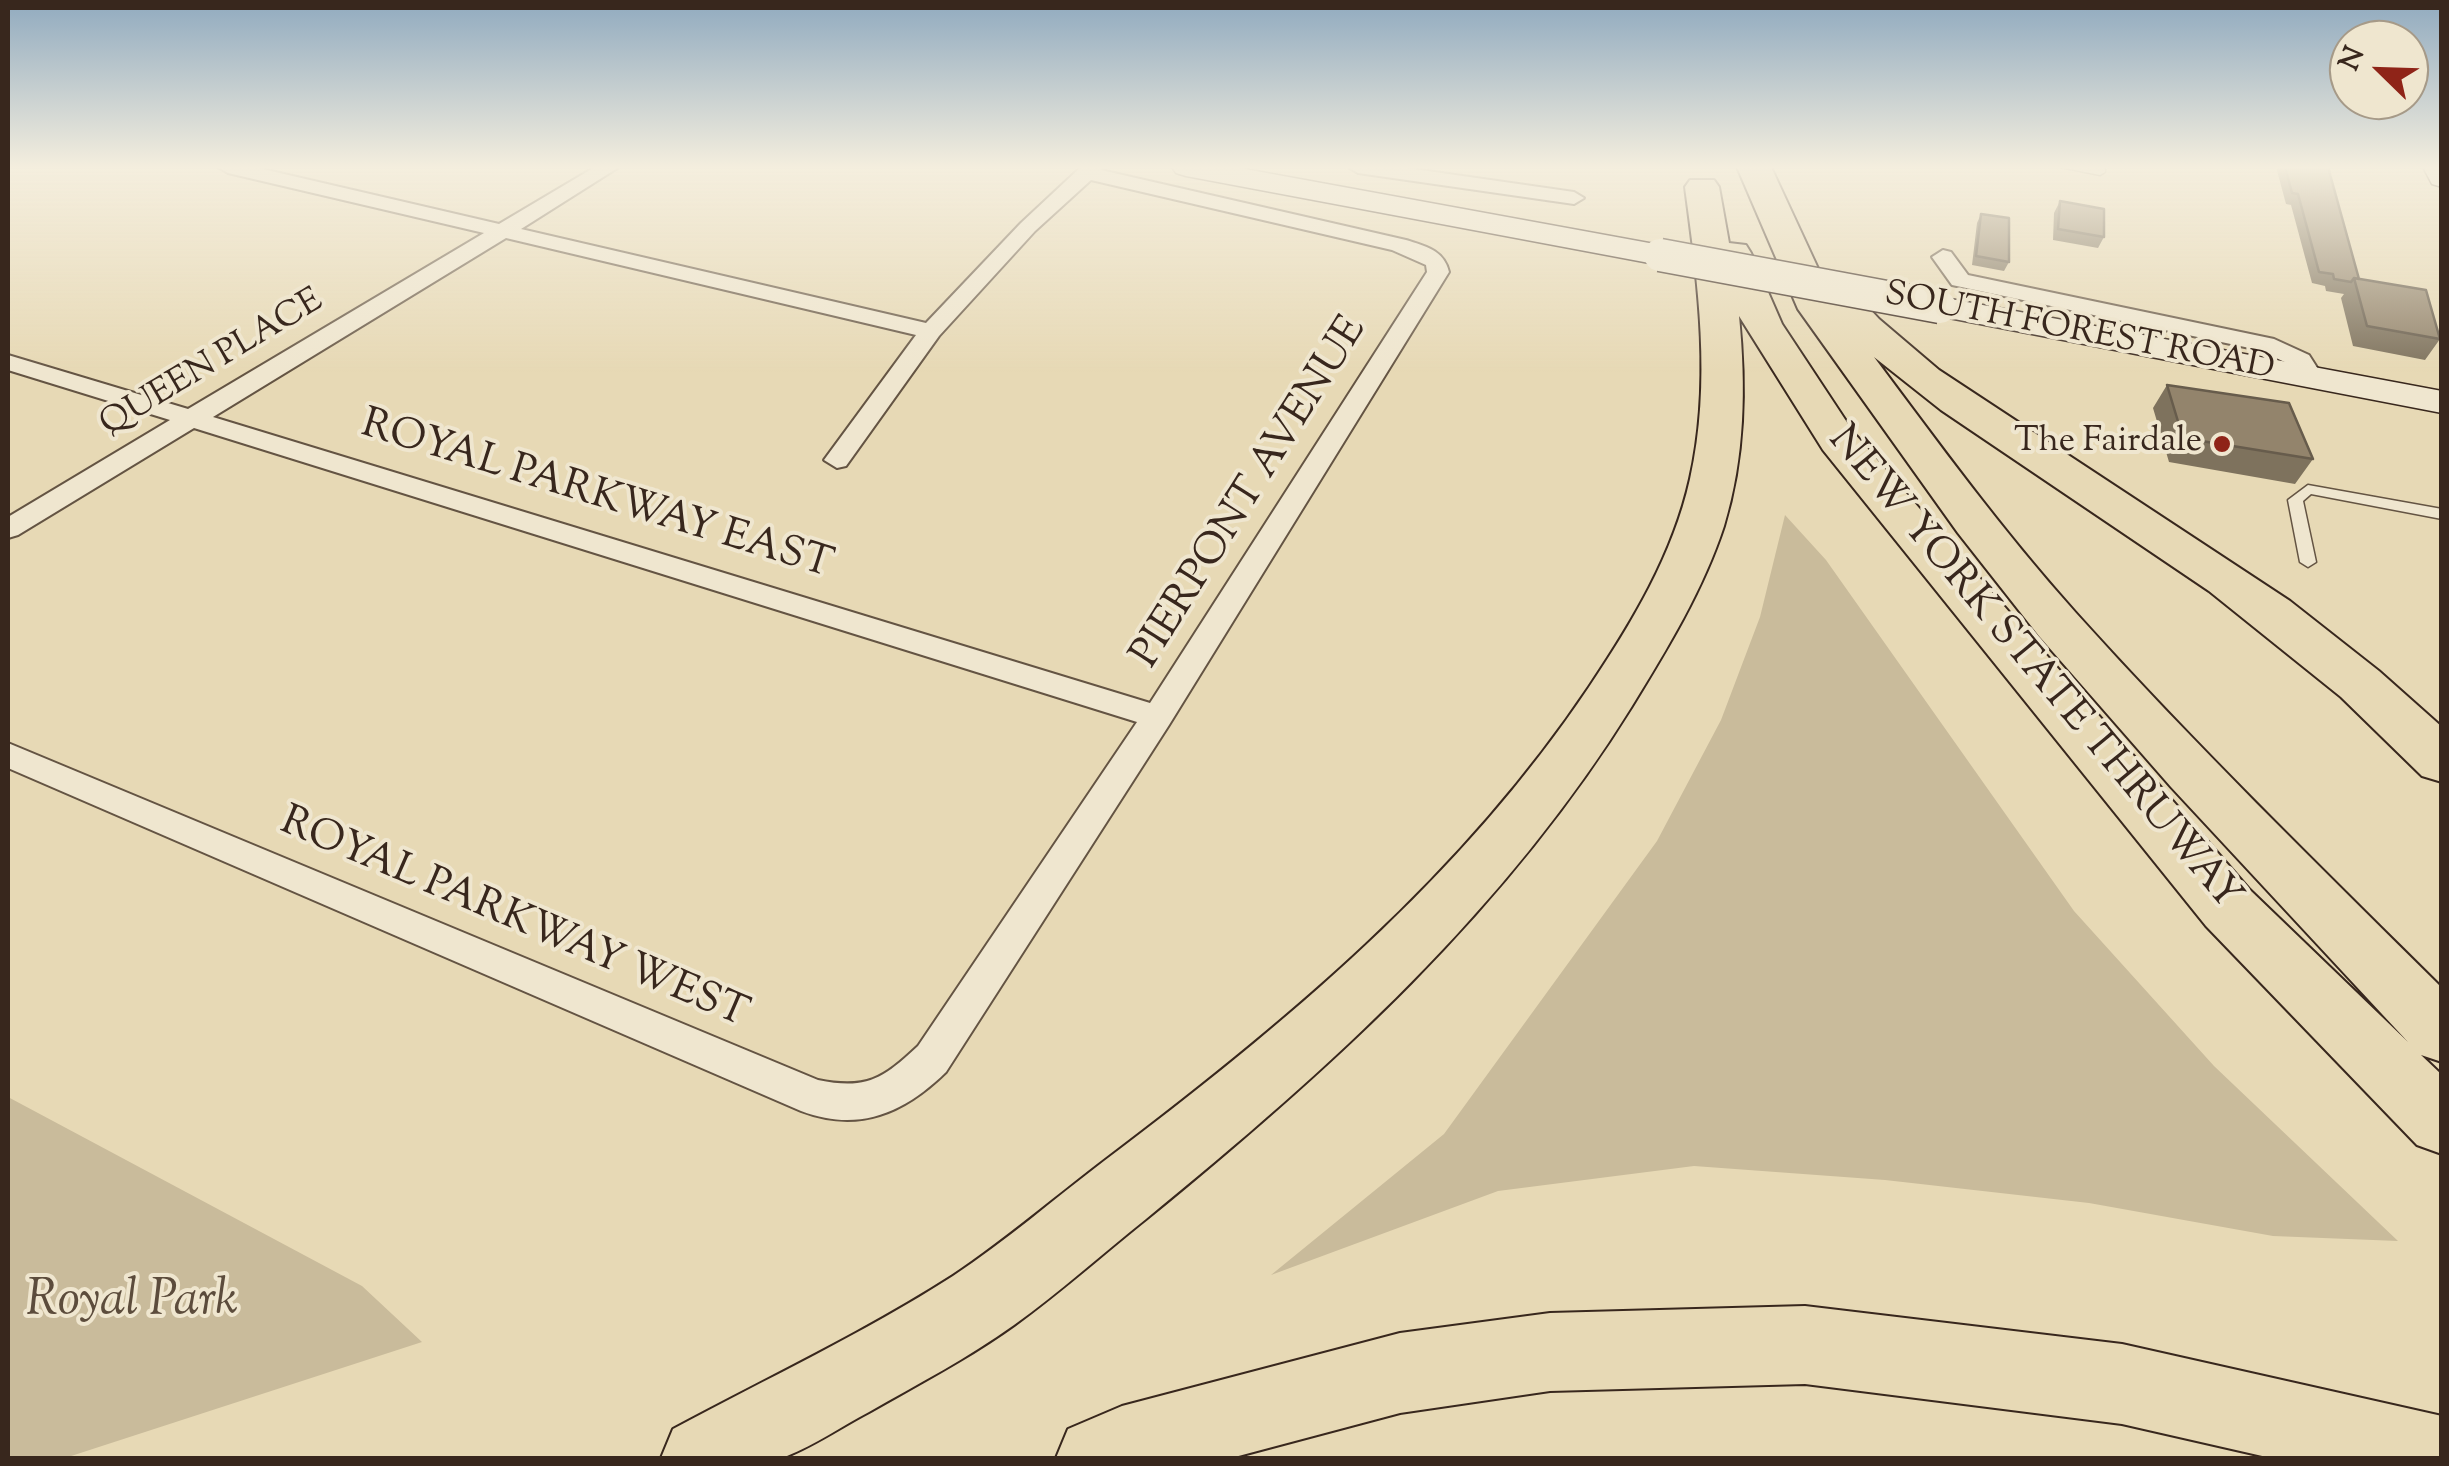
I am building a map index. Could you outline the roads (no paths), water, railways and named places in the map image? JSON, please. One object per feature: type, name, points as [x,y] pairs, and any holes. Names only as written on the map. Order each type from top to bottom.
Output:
[{"type":"highway","points":[[702,1458],[965,1313],[1242,1098],[1376,980],[1501,850],[1592,730],[1664,608],[1701,521],[1726,387],[1723,318],[1709,235]]},
{"type":"highway","name":"NEW YORK STATE THRUWAY","points":[[1724,235],[1762,324],[1838,441],[2228,908],[2442,1122]]},
{"type":"highway","name":"NEW YORK STATE THRUWAY","points":[[1785,235],[1817,309],[1855,365],[2046,610],[2204,786],[2442,1034]]},
{"type":"highway","points":[[1787,235],[1854,317],[1918,373],[2220,572],[2400,717],[2442,761]]},
{"type":"highway","points":[[1097,1458],[1122,1447],[1400,1373],[1550,1352],[1805,1345],[2122,1384],[2442,1456]]},
{"type":"street","name":"QUEEN PLACE","points":[[8,529],[496,235]]},
{"type":"street","points":[[522,235],[930,331]]},
{"type":"street","points":[[837,460],[930,331],[1021,235]]},
{"type":"street","name":"PIERPONT AVENUE","points":[[959,1017],[1158,717],[1438,272],[1436,262],[1422,252],[1362,235]]},
{"type":"street","name":"SOUTH FOREST ROAD","points":[[1554,235],[2442,402]]},
{"type":"street","points":[[1943,257],[1960,280],[2266,344],[2300,360],[2311,378]]},
{"type":"street","name":"ROYAL PARKWAY EAST","points":[[8,362],[1158,717]]},
{"type":"street","name":"ROYAL PARKWAY WEST","points":[[8,754],[815,1098],[844,1106],[876,1101],[904,1087],[932,1059],[959,1017]]},
{"type":"lane","points":[[2308,562],[2294,500],[2308,489],[2442,514]]},
{"type":"place","name":"The Fairdale","points":[[2222,444]]},
{"type":"park label","name":"Royal Park","points":[[132,1305]]}]
